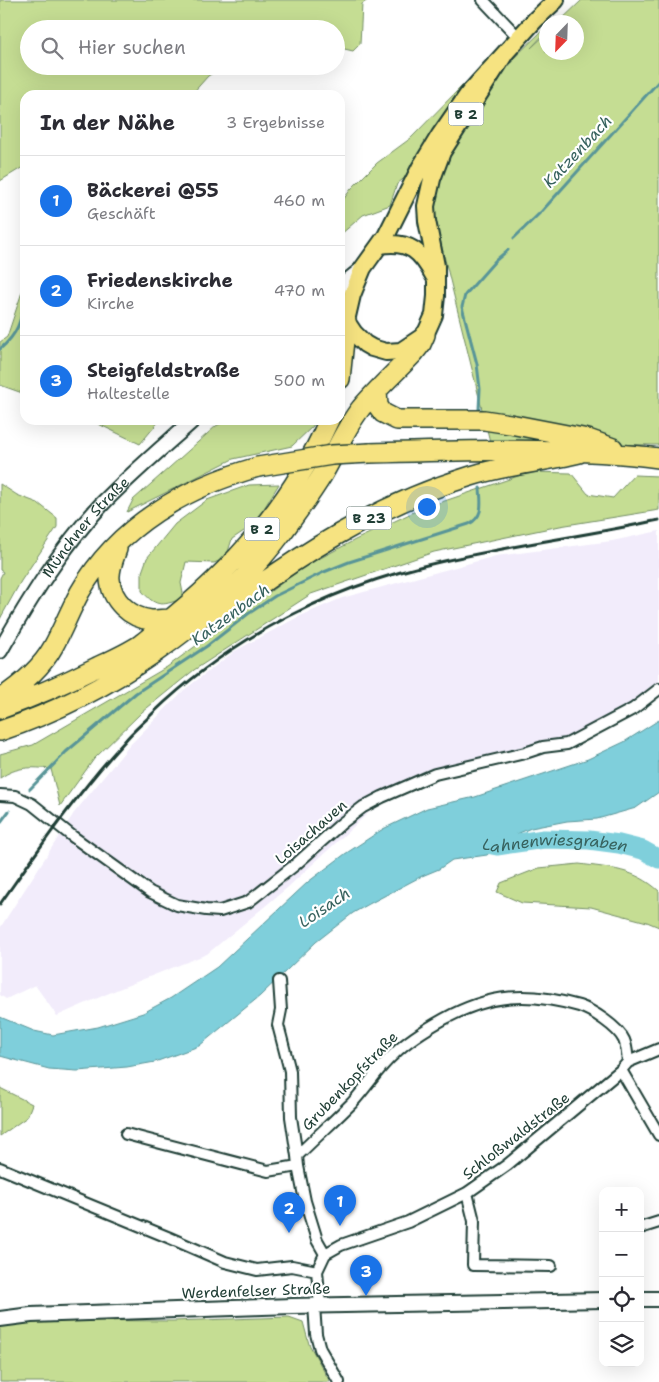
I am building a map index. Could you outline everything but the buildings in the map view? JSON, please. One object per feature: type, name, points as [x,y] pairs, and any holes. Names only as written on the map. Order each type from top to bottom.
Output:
[{"type":"highway","name":"B 2","points":[[0,709],[52,690],[218,603],[248,573],[281,534],[323,475],[346,430],[360,409],[414,353],[425,335]]},
{"type":"highway","name":"B 23","points":[[377,391],[378,406],[383,413],[397,420],[484,420],[588,439],[631,454]]},
{"type":"highway","name":"B 2","points":[[0,730],[57,708],[108,682],[152,656],[206,590],[241,554],[267,523],[306,465],[326,425]]},
{"type":"highway","name":"B 23","points":[[0,700],[39,667],[53,648],[80,592],[93,572],[119,543],[149,517],[188,492],[212,481],[258,467],[332,455],[370,453],[541,450],[631,454],[659,458]]},
{"type":"highway","name":"B 23","points":[[176,626],[204,626],[258,586],[327,540],[383,511],[426,492],[471,476],[520,464],[579,453]]},
{"type":"highway","points":[[119,543],[110,579],[115,596],[128,611],[138,616],[176,626]]},
{"type":"main road","name":"B 2","points":[[345,312],[362,268],[380,245],[426,174],[440,135],[469,93],[556,0]]},
{"type":"main road","name":"B 2","points":[[425,335],[436,306],[436,266],[427,221],[426,174]]},
{"type":"main road","points":[[380,245],[402,244],[414,249],[425,260],[436,280]]},
{"type":"main road","points":[[345,320],[365,344],[386,352],[401,351],[425,335]]},
{"type":"street","points":[[483,0],[519,38]]},
{"type":"street","points":[[345,283],[362,268]]},
{"type":"street","name":"Münchner Straße","points":[[0,652],[49,572],[100,506],[188,425]]},
{"type":"street","name":"Loisachauen","points":[[0,795],[15,796],[32,804],[72,836],[150,892],[177,906],[220,911],[240,905],[256,896],[295,865],[342,823],[363,807],[382,796],[435,774],[543,747],[566,744],[633,709],[659,689]]},
{"type":"street","name":"Grubenkopfstraße","points":[[279,981],[281,1010],[278,1025],[290,1070],[291,1118],[298,1161],[305,1201],[317,1240],[326,1254]]},
{"type":"street","name":"Grubenkopfstraße","points":[[298,1161],[395,1052],[417,1035],[449,1016],[476,1004],[498,998],[555,999],[587,1009],[609,1023],[623,1038],[627,1052],[624,1066],[659,1135]]},
{"type":"street","name":"Schloßwaldstraße","points":[[326,1254],[341,1245],[408,1222],[467,1193],[508,1165],[624,1066],[659,1049]]},
{"type":"street","points":[[126,1134],[268,1171],[298,1161]]},
{"type":"street","points":[[0,1168],[225,1262],[257,1270],[292,1266],[317,1271]]},
{"type":"street","points":[[467,1193],[474,1222],[473,1265],[551,1266]]},
{"type":"street","points":[[644,1227],[659,1222]]},
{"type":"street","points":[[326,1254],[317,1271],[316,1334],[320,1349],[339,1382]]},
{"type":"street","points":[[644,1299],[659,1298]]},
{"type":"street","name":"Werdenfelser Straße","points":[[0,1319],[31,1315],[317,1305],[599,1300]]},
{"type":"shaded area","points":[[659,531],[659,692],[567,747],[444,775],[378,804],[287,888],[207,954],[57,1016],[35,985],[6,999],[0,995],[0,928],[74,813],[130,745],[184,690],[235,651],[298,617],[342,598],[496,556],[612,541]]},
{"type":"green space","points":[[0,0],[368,0],[362,4],[360,44],[353,51],[345,49],[345,20],[20,20],[20,75],[210,75],[195,90],[20,90],[20,169],[0,181]]},
{"type":"green space","points":[[582,0],[659,0],[659,445],[582,444],[494,458],[432,207],[443,159],[502,71],[539,34],[539,39],[531,48],[539,41],[539,60],[584,60],[584,15],[566,15]]},
{"type":"green space","points":[[462,86],[430,134],[408,175],[397,184],[390,205],[363,215],[345,231],[345,197],[377,163],[411,138]]},
{"type":"green space","points":[[20,298],[20,392],[0,385],[0,342],[7,337]]},
{"type":"green space","points":[[100,425],[156,425],[140,444]]},
{"type":"green space","points":[[313,425],[292,446],[233,459],[127,512],[133,500],[216,426]]},
{"type":"green space","points":[[530,472],[571,473],[588,494],[613,498],[634,475],[659,476],[659,510],[560,526],[434,552],[311,594],[194,670],[142,712],[94,759],[60,806],[51,769],[19,769],[0,778],[0,754],[33,745],[167,667],[305,566],[418,510]]},
{"type":"green space","points":[[0,484],[17,495],[38,503],[57,518],[57,527],[21,581],[0,619],[0,578],[3,572],[0,570]]},
{"type":"green space","points":[[279,484],[263,510],[247,529],[232,539],[226,558],[214,563],[186,562],[181,583],[184,598],[161,604],[152,601],[142,591],[142,572],[147,558],[175,524],[207,500],[249,485]]},
{"type":"green space","points":[[579,864],[631,874],[641,878],[659,891],[659,927],[591,907],[522,903],[497,892],[501,883],[539,868]]},
{"type":"green space","points":[[0,1088],[32,1104],[27,1117],[0,1136]]},
{"type":"green space","points":[[289,1317],[303,1322],[309,1344],[330,1382],[0,1382],[0,1326],[36,1320],[172,1321]]},
{"type":"water","name":"Loisach","points":[[659,720],[659,792],[636,808],[597,819],[567,821],[531,828],[505,839],[487,855],[452,860],[439,869],[369,904],[353,913],[316,942],[260,996],[199,1046],[155,1062],[127,1067],[77,1071],[49,1069],[0,1056],[0,1017],[34,1031],[53,1035],[98,1027],[143,1013],[171,998],[217,967],[308,882],[345,854],[383,829],[427,808],[475,797],[588,759],[624,742]]},
{"type":"waterway","name":"Katzenbach","points":[[514,238],[542,211],[659,81]]},
{"type":"waterway","name":"Katzenbach","points":[[479,409],[480,389],[477,364],[462,307],[465,295],[495,261],[508,250]]},
{"type":"waterway","points":[[0,349],[11,338],[20,320]]},
{"type":"waterway","name":"Katzenbach","points":[[30,789],[66,752],[136,693],[207,646],[248,614],[275,596],[324,572],[349,562],[469,524],[474,521],[479,513],[481,504],[480,488]]},
{"type":"waterway","name":"Katzenbach","points":[[0,823],[9,811]]},
{"type":"waterway","name":"Lahnenwiesgraben","points":[[472,841],[497,846],[544,839],[589,840],[619,844],[643,850],[659,859]]},
{"type":"railway","points":[[0,904],[75,801],[130,735],[182,687],[212,663],[278,622],[348,590],[423,566],[659,520]]},
{"type":"place","name":"Bäckerei @55","points":[[340,1226]]},
{"type":"place","name":"Friedenskirche","points":[[289,1233]]},
{"type":"place","name":"Steigfeldstraße","points":[[366,1296]]}]
